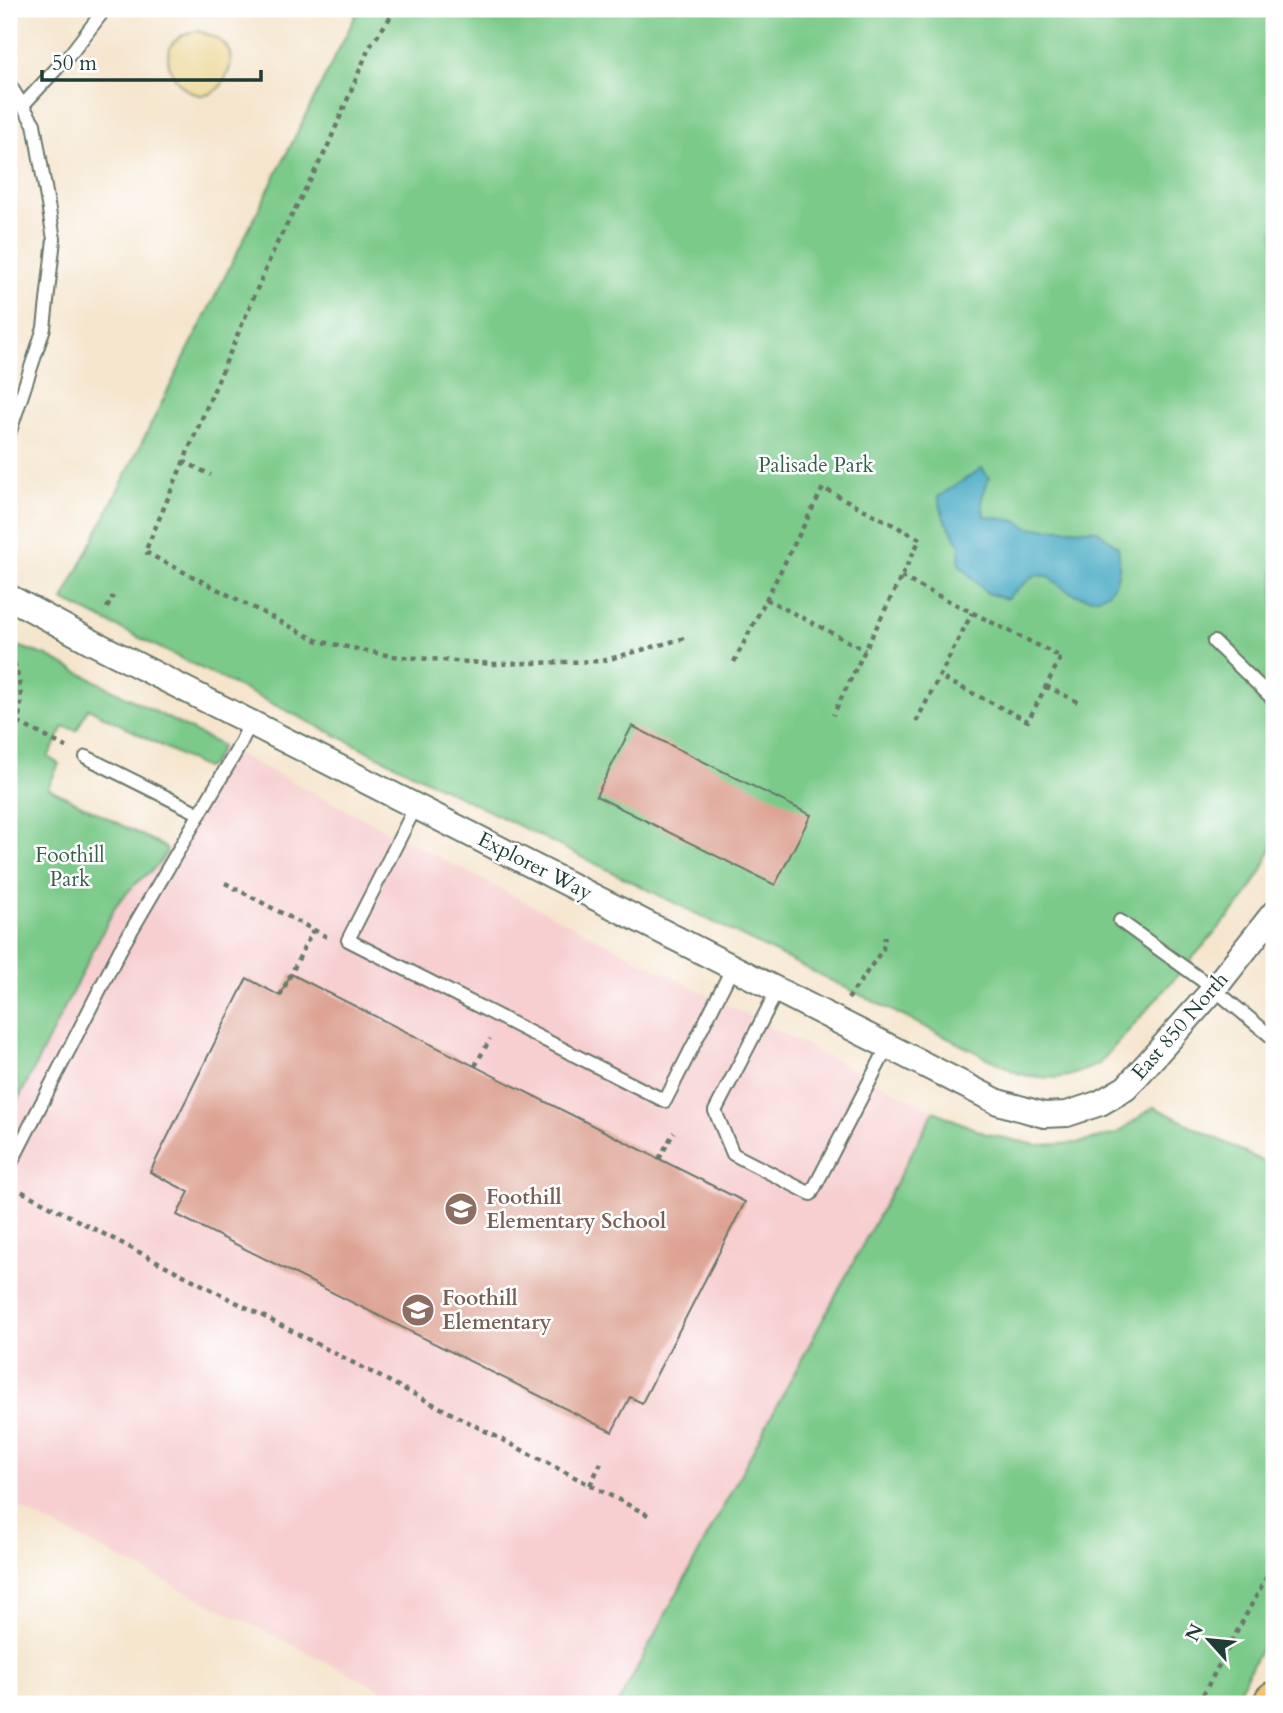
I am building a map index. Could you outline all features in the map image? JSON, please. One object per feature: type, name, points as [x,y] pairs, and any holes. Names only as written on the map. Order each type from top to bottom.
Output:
[{"type":"street","name":"Explorer Way","points":[[9,597],[998,1101],[1044,1115],[1067,1114]]},
{"type":"street","name":"East 850 North","points":[[1067,1114],[1100,1103],[1126,1088],[1214,989],[1274,913]]},
{"type":"lane","points":[[22,106],[72,52],[104,9]]},
{"type":"lane","points":[[9,84],[34,124],[54,239],[44,328],[9,434]]},
{"type":"lane","points":[[1214,642],[1274,700]]},
{"type":"lane","points":[[9,1167],[120,950],[251,722]]},
{"type":"lane","points":[[86,757],[200,814]]},
{"type":"lane","points":[[416,806],[348,940],[665,1101],[733,967]]},
{"type":"lane","points":[[1120,921],[1214,989],[1273,1038]]},
{"type":"lane","points":[[778,989],[715,1111],[733,1154],[811,1194],[888,1046]]},
{"type":"path","points":[[396,9],[369,48],[327,148],[275,247],[145,552],[318,641],[391,656],[494,664],[602,661],[685,638]]},
{"type":"path","points":[[183,461],[211,475]]},
{"type":"path","points":[[734,662],[822,488],[920,539],[833,715]]},
{"type":"path","points":[[901,577],[1062,657],[1028,721],[940,677]]},
{"type":"path","points":[[107,608],[113,596]]},
{"type":"path","points":[[766,599],[865,650]]},
{"type":"path","points":[[916,722],[972,612]]},
{"type":"path","points":[[9,643],[20,684],[22,706],[19,723],[9,744]]},
{"type":"path","points":[[1046,687],[1078,702]]},
{"type":"path","points":[[9,718],[59,743]]},
{"type":"path","points":[[225,883],[330,938]]},
{"type":"path","points":[[280,996],[313,930]]},
{"type":"path","points":[[844,1006],[883,949],[885,937]]},
{"type":"path","points":[[475,1066],[490,1040]]},
{"type":"path","points":[[659,1159],[674,1132]]},
{"type":"path","points":[[9,1185],[648,1515]]},
{"type":"path","points":[[590,1485],[601,1463]]},
{"type":"path","points":[[1198,1704],[1274,1563]]},
{"type":"shaded area","name":"Foothill Elementary","points":[[222,746],[934,1111],[618,1704],[410,1704],[9,1503],[9,1118],[116,905],[166,854]]},
{"type":"green space","name":"Palisade Park","points":[[359,9],[1274,9],[1274,842],[1261,872],[1243,901],[1099,1064],[1061,1077],[1043,1078],[1020,1074],[63,600]]},
{"type":"green space","name":"Foothill Park","points":[[9,643],[47,656],[222,746],[211,766],[205,768],[88,708],[77,730],[64,727],[48,757],[59,764],[48,788],[165,847],[167,851],[158,865],[135,884],[116,905],[9,1118]]},
{"type":"green space","points":[[1154,1107],[1274,1167],[1274,1624],[1232,1704],[618,1704],[934,1111],[986,1134],[1037,1145],[1078,1143],[1116,1134]]},
{"type":"sand","points":[[197,31],[222,42],[227,47],[231,62],[224,81],[212,93],[199,95],[186,89],[175,78],[169,64],[169,50],[178,39]]},
{"type":"water","points":[[982,468],[989,478],[982,498],[984,516],[1017,521],[1029,528],[1097,530],[1118,547],[1119,566],[1110,591],[1089,598],[1063,588],[1049,576],[1035,575],[1006,599],[987,593],[959,564],[960,545],[944,518],[938,497]]},
{"type":"building","points":[[632,726],[811,815],[775,885],[596,796]]},
{"type":"building","name":"Foothill Elementary School","points":[[291,974],[745,1202],[642,1403],[630,1397],[612,1432],[177,1215],[189,1192],[150,1172],[247,978],[280,996]]},
{"type":"place","name":"Foothill Elementary School","points":[[461,1209]]},
{"type":"place","name":"Foothill Elementary","points":[[418,1310]]}]
